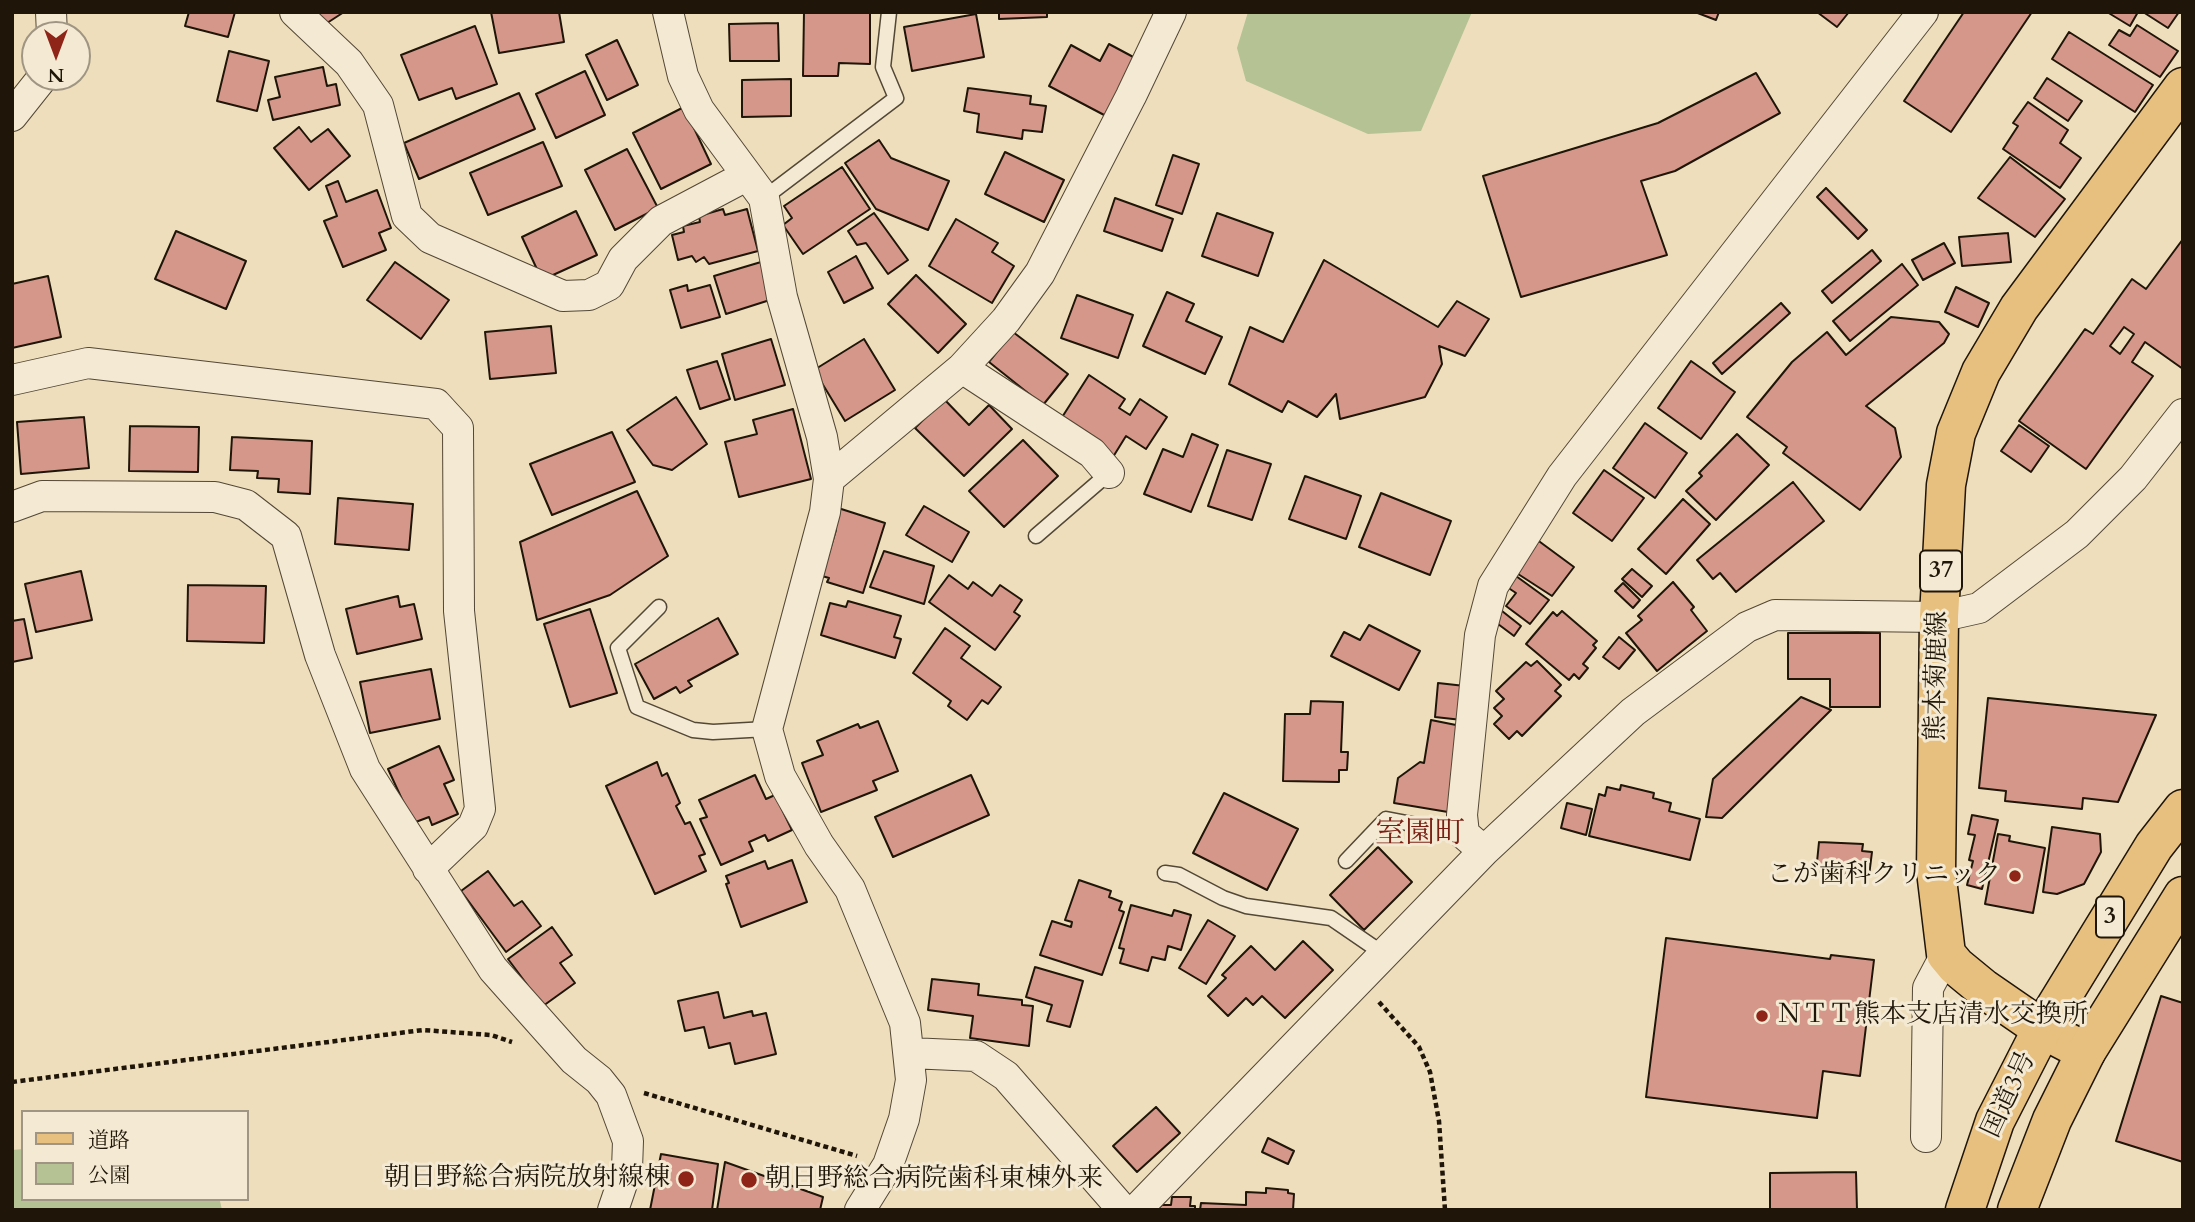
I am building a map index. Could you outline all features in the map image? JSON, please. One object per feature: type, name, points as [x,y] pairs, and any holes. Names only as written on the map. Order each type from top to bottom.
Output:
[{"type":"main road","name":"熊本菊鹿線","points":[[1946,954],[1936,871],[1938,617],[1946,485],[1956,433],[1981,372],[2019,308],[2183,87]]},
{"type":"main road","name":"国道3号","points":[[1965,1210],[1995,1121],[2042,1029],[2154,846],[2183,809]]},
{"type":"main road","name":"国道3号","points":[[2017,1210],[2052,1120],[2086,1052],[2183,896]]},
{"type":"main road","points":[[1946,954],[1984,989],[2042,1029],[2086,1052]]},
{"type":"street","points":[[295,12],[349,63],[378,105],[408,216],[430,238],[563,296],[589,295],[609,285],[623,259],[662,221],[755,187]]},
{"type":"street","points":[[668,12],[683,76],[699,110],[755,187],[782,297],[822,437],[829,479],[812,567],[767,729],[780,776],[819,845],[850,889],[905,1023],[911,1080],[904,1119],[888,1165],[860,1210]]},
{"type":"street","points":[[829,479],[962,368],[1006,320],[1040,273],[1132,96],[1171,12]]},
{"type":"street","points":[[1474,842],[1462,815],[1480,635],[1493,586],[1562,476],[1923,12]]},
{"type":"street","points":[[12,116],[32,91]]},
{"type":"street","points":[[12,380],[88,363],[436,404],[458,428],[459,611],[480,809],[473,826],[428,869]]},
{"type":"street","points":[[962,368],[1092,453],[1109,472]]},
{"type":"street","points":[[1136,1210],[1385,955],[1474,842],[1633,712],[1747,627],[1775,615],[1938,617],[1979,608],[2077,534],[2133,478],[2183,414]]},
{"type":"street","points":[[12,507],[42,496],[215,497],[246,506],[286,536],[320,655],[365,769],[494,970],[574,1060],[599,1080],[611,1095],[628,1141],[627,1169],[613,1210]]},
{"type":"street","points":[[1926,1137],[1928,988],[1946,954]]},
{"type":"street","points":[[910,1053],[976,1056],[1006,1076],[1123,1210]]},
{"type":"lane","points":[[755,187],[896,98],[883,67],[889,12]]},
{"type":"lane","points":[[1036,536],[1109,472]]},
{"type":"lane","points":[[659,607],[618,648],[638,707],[693,730],[713,732],[767,729]]},
{"type":"lane","points":[[1346,861],[1386,819],[1474,842]]},
{"type":"lane","points":[[1165,873],[1179,875],[1223,898],[1246,906],[1331,918],[1385,955]]},
{"type":"path","points":[[1359,981],[1419,1047],[1430,1072],[1439,1121],[1445,1210]]},
{"type":"path","points":[[12,1082],[423,1030],[491,1035],[515,1043]]},
{"type":"path","points":[[599,1080],[888,1165]]},
{"type":"green space","points":[[1248,12],[1472,12],[1421,131],[1368,134],[1246,81],[1237,48]]},
{"type":"green space","points":[[21,1149],[21,1201],[220,1201],[222,1210],[12,1210],[12,1150]]},
{"type":"building","points":[[189,12],[235,12],[228,37],[185,26]]},
{"type":"building","points":[[316,12],[344,12],[324,25]]},
{"type":"building","points":[[491,12],[559,12],[564,42],[499,53]]},
{"type":"building","points":[[804,12],[870,12],[870,64],[839,63],[838,76],[803,76]]},
{"type":"building","points":[[999,12],[1047,12],[1047,17],[999,19]]},
{"type":"building","points":[[1695,12],[1719,12],[1716,20]]},
{"type":"building","points":[[1817,12],[1849,12],[1837,27]]},
{"type":"building","points":[[1964,12],[2032,12],[1951,132],[1904,101]]},
{"type":"building","points":[[2107,12],[2138,12],[2130,26]]},
{"type":"building","points":[[2143,12],[2179,12],[2168,28]]},
{"type":"building","points":[[976,14],[984,57],[912,71],[904,27]]},
{"type":"building","points":[[778,23],[779,61],[730,61],[729,24]]},
{"type":"building","points":[[2137,25],[2178,51],[2160,77],[2109,45],[2119,30],[2130,36]]},
{"type":"building","points":[[475,26],[497,84],[456,99],[452,88],[419,100],[401,55]]},
{"type":"building","points":[[2069,32],[2153,85],[2135,112],[2052,59]]},
{"type":"building","points":[[617,40],[638,85],[607,100],[586,55]]},
{"type":"building","points":[[1109,44],[1137,59],[1106,116],[1049,86],[1071,45],[1100,61]]},
{"type":"building","points":[[229,51],[269,61],[257,111],[217,101]]},
{"type":"building","points":[[323,67],[327,86],[336,84],[340,105],[273,120],[268,100],[280,97],[275,77]]},
{"type":"building","points":[[585,71],[605,115],[556,138],[536,94]]},
{"type":"building","points":[[1756,73],[1780,113],[1675,171],[1641,181],[1667,255],[1521,297],[1483,176],[1658,123]]},
{"type":"building","points":[[2047,78],[2082,101],[2068,121],[2034,98]]},
{"type":"building","points":[[791,79],[791,116],[742,117],[742,80]]},
{"type":"building","points":[[968,88],[1031,96],[1030,104],[1046,106],[1042,132],[1023,130],[1022,139],[977,132],[979,114],[964,111]]},
{"type":"building","points":[[519,93],[535,129],[419,179],[404,143]]},
{"type":"building","points":[[2028,102],[2068,130],[2060,143],[2081,158],[2060,188],[2003,149],[2018,126],[2013,123]]},
{"type":"building","points":[[684,107],[711,164],[661,189],[633,133]]},
{"type":"building","points":[[299,127],[311,142],[328,129],[350,156],[309,190],[274,148]]},
{"type":"building","points":[[879,140],[891,158],[949,181],[928,230],[876,209],[845,163]]},
{"type":"building","points":[[543,142],[562,186],[488,215],[470,173]]},
{"type":"building","points":[[627,149],[658,208],[615,230],[585,170]]},
{"type":"building","points":[[1005,152],[1064,180],[1044,222],[985,194]]},
{"type":"building","points":[[1173,155],[1199,164],[1182,214],[1156,205]]},
{"type":"building","points":[[2010,157],[2065,199],[2035,237],[1978,198]]},
{"type":"building","points":[[842,167],[870,209],[803,254],[783,225],[792,218],[784,206]]},
{"type":"building","points":[[338,181],[346,202],[377,190],[391,228],[379,233],[386,250],[343,267],[324,221],[337,216],[326,186]]},
{"type":"building","points":[[1826,188],[1867,230],[1858,239],[1817,197]]},
{"type":"building","points":[[1115,198],[1173,219],[1162,251],[1104,231]]},
{"type":"building","points":[[723,209],[725,215],[747,209],[758,251],[709,264],[704,257],[696,262],[692,256],[678,260],[672,235],[684,232],[683,226],[700,222],[699,216]]},
{"type":"building","points":[[576,211],[597,255],[542,280],[522,237]]},
{"type":"building","points":[[874,213],[908,260],[888,274],[866,243],[857,245],[848,231]]},
{"type":"building","points":[[1217,213],[1273,233],[1258,276],[1202,256]]},
{"type":"building","points":[[956,219],[998,243],[992,252],[1014,266],[992,303],[929,266]]},
{"type":"building","points":[[176,231],[246,261],[226,309],[155,279]]},
{"type":"building","points":[[2008,233],[2011,262],[1962,266],[1959,237]]},
{"type":"building","points":[[2183,239],[2183,369],[2145,342],[2132,362],[2153,376],[2086,469],[2019,421],[2085,329],[2093,334],[2132,279],[2146,289]],"holes":[[[2124,327],[2134,334],[2120,354],[2110,346]]]},
{"type":"building","points":[[1944,243],[1955,263],[1923,280],[1912,260]]},
{"type":"building","points":[[1872,250],[1881,261],[1832,303],[1822,291]]},
{"type":"building","points":[[856,256],[873,288],[844,303],[828,272]]},
{"type":"building","points":[[1324,260],[1438,327],[1457,301],[1489,319],[1465,356],[1439,346],[1442,364],[1425,397],[1340,419],[1336,394],[1317,417],[1288,401],[1282,412],[1229,384],[1250,327],[1283,342]]},
{"type":"building","points":[[395,262],[449,300],[421,339],[367,300]]},
{"type":"building","points":[[761,262],[773,299],[726,314],[714,276]]},
{"type":"building","points":[[1902,264],[1918,285],[1850,341],[1833,321]]},
{"type":"building","points":[[916,275],[966,324],[938,353],[888,304]]},
{"type":"building","points":[[48,276],[61,337],[12,348],[12,284]]},
{"type":"building","points":[[687,285],[688,291],[710,285],[720,317],[681,328],[670,290]]},
{"type":"building","points":[[1956,287],[1989,303],[1978,327],[1945,312]]},
{"type":"building","points":[[1167,292],[1194,304],[1186,321],[1222,337],[1205,374],[1143,346]]},
{"type":"building","points":[[1077,295],[1133,315],[1118,358],[1061,338]]},
{"type":"building","points":[[1781,303],[1790,313],[1722,374],[1713,363]]},
{"type":"building","points":[[1891,317],[1939,322],[1949,334],[1944,343],[1866,406],[1895,428],[1901,457],[1860,510],[1783,453],[1787,447],[1747,417],[1792,362],[1827,332],[1846,355]]},
{"type":"building","points":[[551,326],[556,373],[490,379],[485,332]]},
{"type":"building","points":[[1013,332],[1068,374],[1043,405],[989,362]]},
{"type":"building","points":[[771,339],[785,385],[735,400],[722,354]]},
{"type":"building","points":[[864,339],[895,390],[845,421],[814,370]]},
{"type":"building","points":[[717,361],[730,399],[700,409],[687,370]]},
{"type":"building","points":[[1691,361],[1735,392],[1701,439],[1658,408]]},
{"type":"building","points":[[1089,375],[1125,399],[1119,408],[1130,415],[1140,399],[1167,417],[1146,449],[1126,436],[1113,457],[1059,422]]},
{"type":"building","points":[[676,397],[707,444],[672,470],[653,465],[627,430]]},
{"type":"building","points":[[944,399],[969,425],[989,405],[1012,429],[964,476],[915,428]]},
{"type":"building","points":[[793,409],[811,479],[739,497],[725,442],[757,434],[753,420]]},
{"type":"building","points":[[84,417],[89,468],[21,474],[17,422]]},
{"type":"building","points":[[1645,423],[1687,453],[1655,498],[1613,468]]},
{"type":"building","points":[[2019,425],[2049,446],[2031,472],[2001,451]]},
{"type":"building","points":[[130,426],[199,427],[198,472],[129,471]]},
{"type":"building","points":[[612,432],[635,482],[552,515],[530,464]]},
{"type":"building","points":[[1192,434],[1218,445],[1191,512],[1144,494],[1163,449],[1183,457]]},
{"type":"building","points":[[1737,434],[1769,465],[1716,520],[1686,491],[1702,476],[1699,473]]},
{"type":"building","points":[[232,437],[312,441],[310,494],[278,492],[279,479],[257,478],[258,471],[230,470]]},
{"type":"building","points":[[1023,440],[1058,476],[1004,527],[969,491]]},
{"type":"building","points":[[1227,450],[1271,464],[1252,520],[1208,506]]},
{"type":"building","points":[[1604,470],[1644,498],[1612,541],[1573,513]]},
{"type":"building","points":[[1305,476],[1361,496],[1346,539],[1289,519]]},
{"type":"building","points":[[1793,482],[1824,521],[1736,592],[1720,573],[1713,579],[1697,560]]},
{"type":"building","points":[[637,491],[668,556],[610,595],[537,620],[520,542]]},
{"type":"building","points":[[1381,493],[1451,521],[1430,575],[1359,547]]},
{"type":"building","points":[[338,498],[413,504],[409,550],[335,544]]},
{"type":"building","points":[[1683,499],[1710,524],[1666,574],[1638,549]]},
{"type":"building","points":[[924,506],[969,532],[952,562],[906,535]]},
{"type":"building","points":[[835,507],[885,523],[863,593],[827,582],[829,578],[822,576],[836,530],[829,528]]},
{"type":"building","points":[[1536,539],[1574,567],[1552,596],[1515,572]]},
{"type":"building","points":[[884,551],[934,566],[924,604],[870,587]]},
{"type":"building","points":[[1632,569],[1652,586],[1642,597],[1622,579]]},
{"type":"building","points":[[81,571],[92,620],[36,632],[25,584]]},
{"type":"building","points":[[949,575],[968,589],[973,582],[992,596],[1000,585],[1022,600],[1014,612],[1020,616],[995,650],[929,602]]},
{"type":"building","points":[[1516,576],[1549,600],[1530,624],[1506,606],[1516,593],[1507,587]]},
{"type":"building","points":[[1673,582],[1694,607],[1691,610],[1707,631],[1657,671],[1626,633],[1642,620],[1638,616]]},
{"type":"building","points":[[1623,583],[1640,600],[1633,608],[1615,591]]},
{"type":"building","points":[[188,585],[266,586],[264,643],[187,641]]},
{"type":"building","points":[[398,596],[400,607],[414,604],[422,639],[357,654],[346,609]]},
{"type":"building","points":[[848,601],[901,616],[894,637],[901,639],[895,658],[821,635],[830,603],[846,607]]},
{"type":"building","points":[[590,609],[617,693],[570,707],[544,624]]},
{"type":"building","points":[[1502,611],[1521,626],[1514,636],[1494,621]]},
{"type":"building","points":[[1562,611],[1597,641],[1593,645],[1596,648],[1583,664],[1588,668],[1579,679],[1574,674],[1569,680],[1526,644],[1553,612],[1557,616]]},
{"type":"building","points":[[718,618],[738,654],[688,681],[692,686],[680,693],[676,687],[654,699],[635,664]]},
{"type":"building","points":[[24,619],[32,658],[12,662],[12,621]]},
{"type":"building","points":[[1369,625],[1420,651],[1399,690],[1331,656],[1344,632],[1360,640]]},
{"type":"building","points":[[945,628],[970,646],[961,658],[1001,687],[988,704],[982,700],[967,720],[948,706],[951,701],[913,673]]},
{"type":"building","points":[[1788,633],[1880,633],[1880,707],[1830,707],[1830,679],[1788,679]]},
{"type":"building","points":[[1619,637],[1635,650],[1619,669],[1603,657]]},
{"type":"building","points":[[1537,661],[1561,685],[1555,691],[1561,696],[1522,736],[1517,731],[1509,739],[1494,724],[1502,716],[1494,708],[1504,699],[1496,691],[1526,662],[1531,666]]},
{"type":"building","points":[[431,669],[440,719],[370,733],[360,682]]},
{"type":"building","points":[[1438,683],[1465,686],[1462,720],[1435,717]]},
{"type":"building","points":[[1801,697],[1831,710],[1722,818],[1706,817],[1713,779]]},
{"type":"building","points":[[1988,698],[2156,715],[2118,802],[2083,798],[2082,809],[2005,801],[2006,791],[1979,788]]},
{"type":"building","points":[[1311,701],[1343,702],[1341,752],[1348,752],[1347,770],[1339,770],[1339,782],[1283,781],[1285,714],[1310,714]]},
{"type":"building","points":[[1431,720],[1461,726],[1448,812],[1394,803],[1398,778],[1420,762],[1424,763]]},
{"type":"building","points":[[878,721],[898,771],[873,781],[877,790],[821,812],[802,763],[823,755],[817,741],[858,724],[860,728]]},
{"type":"building","points":[[439,746],[454,780],[444,784],[458,814],[432,825],[429,817],[413,823],[388,769]]},
{"type":"building","points":[[657,762],[662,776],[667,773],[680,803],[676,806],[685,824],[690,822],[705,854],[699,856],[706,871],[655,894],[606,786]]},
{"type":"building","points":[[755,775],[766,799],[775,795],[792,830],[768,841],[765,835],[749,842],[753,851],[721,865],[700,819],[707,817],[699,800]]},
{"type":"building","points":[[971,775],[989,815],[893,857],[875,817]]},
{"type":"building","points":[[1621,785],[1654,793],[1653,798],[1671,803],[1669,811],[1700,819],[1690,860],[1589,836],[1599,794],[1605,796],[1607,787],[1620,790]]},
{"type":"building","points":[[1224,793],[1298,829],[1267,890],[1193,853]]},
{"type":"building","points":[[1567,803],[1592,809],[1586,835],[1561,828]]},
{"type":"building","points":[[1972,815],[1998,820],[1982,889],[1967,885],[1973,861],[1969,860],[1975,835],[1968,834]]},
{"type":"building","points":[[2052,827],[2100,834],[2101,852],[2084,884],[2057,894],[2043,892]]},
{"type":"building","name":"こが歯科クリニック","points":[[1998,834],[2010,836],[2009,841],[2045,848],[2033,913],[1985,904]]},
{"type":"building","points":[[1819,842],[1863,844],[1862,851],[1872,852],[1869,876],[1816,872]]},
{"type":"building","points":[[1378,847],[1412,882],[1364,930],[1330,895]]},
{"type":"building","points":[[792,860],[807,902],[741,927],[726,884],[729,883],[726,876],[765,861],[768,869]]},
{"type":"building","points":[[488,871],[514,906],[522,901],[541,926],[506,952],[461,891]]},
{"type":"building","points":[[1079,880],[1111,891],[1109,897],[1122,902],[1119,910],[1124,912],[1102,975],[1040,955],[1052,921],[1071,927],[1072,922],[1065,920]]},
{"type":"building","points":[[1131,905],[1172,916],[1174,910],[1191,915],[1181,950],[1168,946],[1165,960],[1152,957],[1148,971],[1120,963],[1124,949],[1119,948]]},
{"type":"building","points":[[1208,920],[1235,936],[1206,984],[1179,968]]},
{"type":"building","points":[[552,927],[572,955],[560,963],[575,983],[543,1006],[508,959]]},
{"type":"building","name":"ＮＴＴ熊本支店清水交換所","points":[[1666,938],[1830,959],[1831,955],[1874,960],[1860,1076],[1823,1071],[1817,1118],[1646,1097]]},
{"type":"building","points":[[1303,941],[1333,970],[1285,1018],[1262,996],[1253,1005],[1246,998],[1228,1016],[1208,996],[1226,978],[1222,975],[1251,946],[1275,970]]},
{"type":"building","points":[[1035,967],[1083,981],[1070,1027],[1047,1021],[1052,1005],[1026,997]]},
{"type":"building","points":[[932,979],[979,984],[978,995],[1022,1000],[1022,1005],[1033,1006],[1029,1046],[970,1038],[973,1016],[928,1010]]},
{"type":"building","points":[[718,992],[724,1018],[752,1011],[753,1016],[766,1013],[776,1054],[735,1064],[730,1043],[709,1048],[704,1027],[685,1031],[678,1001]]},
{"type":"building","points":[[2161,996],[2183,1003],[2183,1162],[2116,1141]]},
{"type":"building","points":[[1156,1107],[1180,1133],[1137,1172],[1113,1146]]},
{"type":"building","points":[[1268,1138],[1294,1151],[1288,1164],[1262,1152]]},
{"type":"building","name":"朝日野総合病院放射線棟","points":[[661,1154],[718,1164],[712,1210],[650,1210]]},
{"type":"building","name":"朝日野総合病院歯科東棟外来","points":[[725,1162],[823,1197],[820,1210],[717,1210]]},
{"type":"building","points":[[1856,1172],[1857,1210],[1770,1210],[1770,1173]]},
{"type":"building","points":[[1266,1188],[1288,1190],[1288,1193],[1294,1194],[1293,1210],[1200,1210],[1201,1203],[1246,1205],[1246,1192],[1266,1193]]},
{"type":"building","points":[[1172,1197],[1191,1197],[1190,1206],[1195,1206],[1195,1210],[1156,1210],[1162,1205],[1171,1205]]},
{"type":"place","name":"こが歯科クリニック","points":[[2015,876]]},
{"type":"place","name":"ＮＴＴ熊本支店清水交換所","points":[[1762,1016]]},
{"type":"place","name":"朝日野総合病院放射線棟","points":[[686,1179]]},
{"type":"place","name":"朝日野総合病院歯科東棟外来","points":[[749,1180]]},
{"type":"district","name":"室園町","points":[[1420,835]]}]
